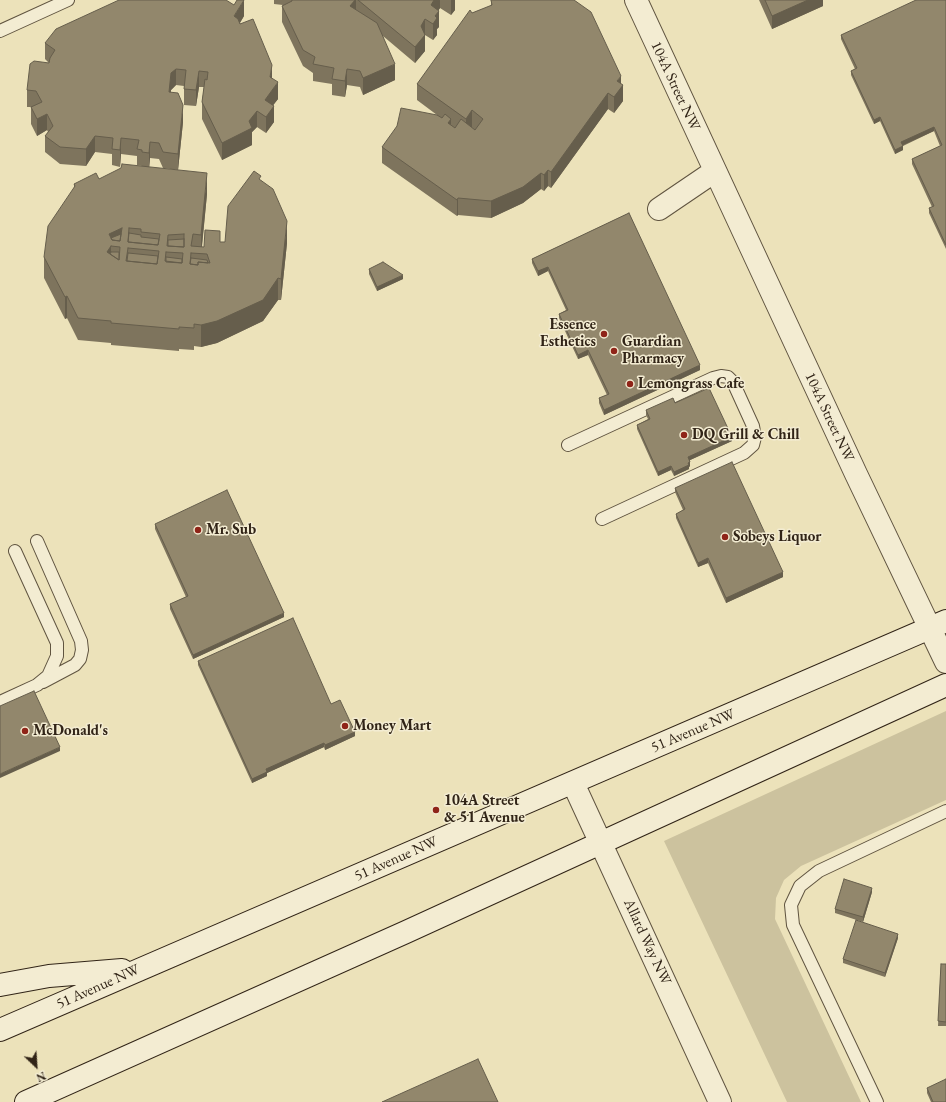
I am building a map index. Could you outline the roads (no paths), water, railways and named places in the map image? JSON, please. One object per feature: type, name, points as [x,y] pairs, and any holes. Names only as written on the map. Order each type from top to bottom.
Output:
[{"type":"main road","name":"104A Street NW","points":[[636,0],[856,474],[938,625],[946,662]]},
{"type":"main road","points":[[659,209],[715,171]]},
{"type":"main road","name":"51 Avenue NW","points":[[0,1030],[938,625]]},
{"type":"main road","points":[[26,1102],[600,843],[946,684]]},
{"type":"main road","name":"Allard Way NW","points":[[573,783],[720,1102]]},
{"type":"main road","points":[[0,985],[49,976],[140,969]]},
{"type":"lane","points":[[0,31],[68,0]]},
{"type":"lane","points":[[568,445],[713,378],[720,376],[728,377],[733,382],[753,426],[755,437],[753,445],[744,453],[602,519]]},
{"type":"lane","points":[[0,702],[75,665],[80,659],[82,650],[81,641],[37,541]]},
{"type":"lane","points":[[15,551],[57,644],[57,656],[54,665],[48,676],[37,685]]},
{"type":"lane","points":[[877,1102],[793,925],[791,905],[800,886],[819,871],[946,811]]},
{"type":"place","name":"Essence Esthetics","points":[[604,334]]},
{"type":"place","name":"Guardian Pharmacy","points":[[614,351]]},
{"type":"place","name":"Lemongrass Cafe","points":[[630,384]]},
{"type":"place","name":"DQ Grill & Chill","points":[[684,435]]},
{"type":"place","name":"Mr. Sub","points":[[198,530]]},
{"type":"place","name":"Sobeys Liquor","points":[[725,537]]},
{"type":"place","name":"Money Mart","points":[[345,726]]},
{"type":"place","name":"McDonald's","points":[[25,731]]},
{"type":"place","name":"104A Street & 51 Avenue","points":[[436,810]]}]
